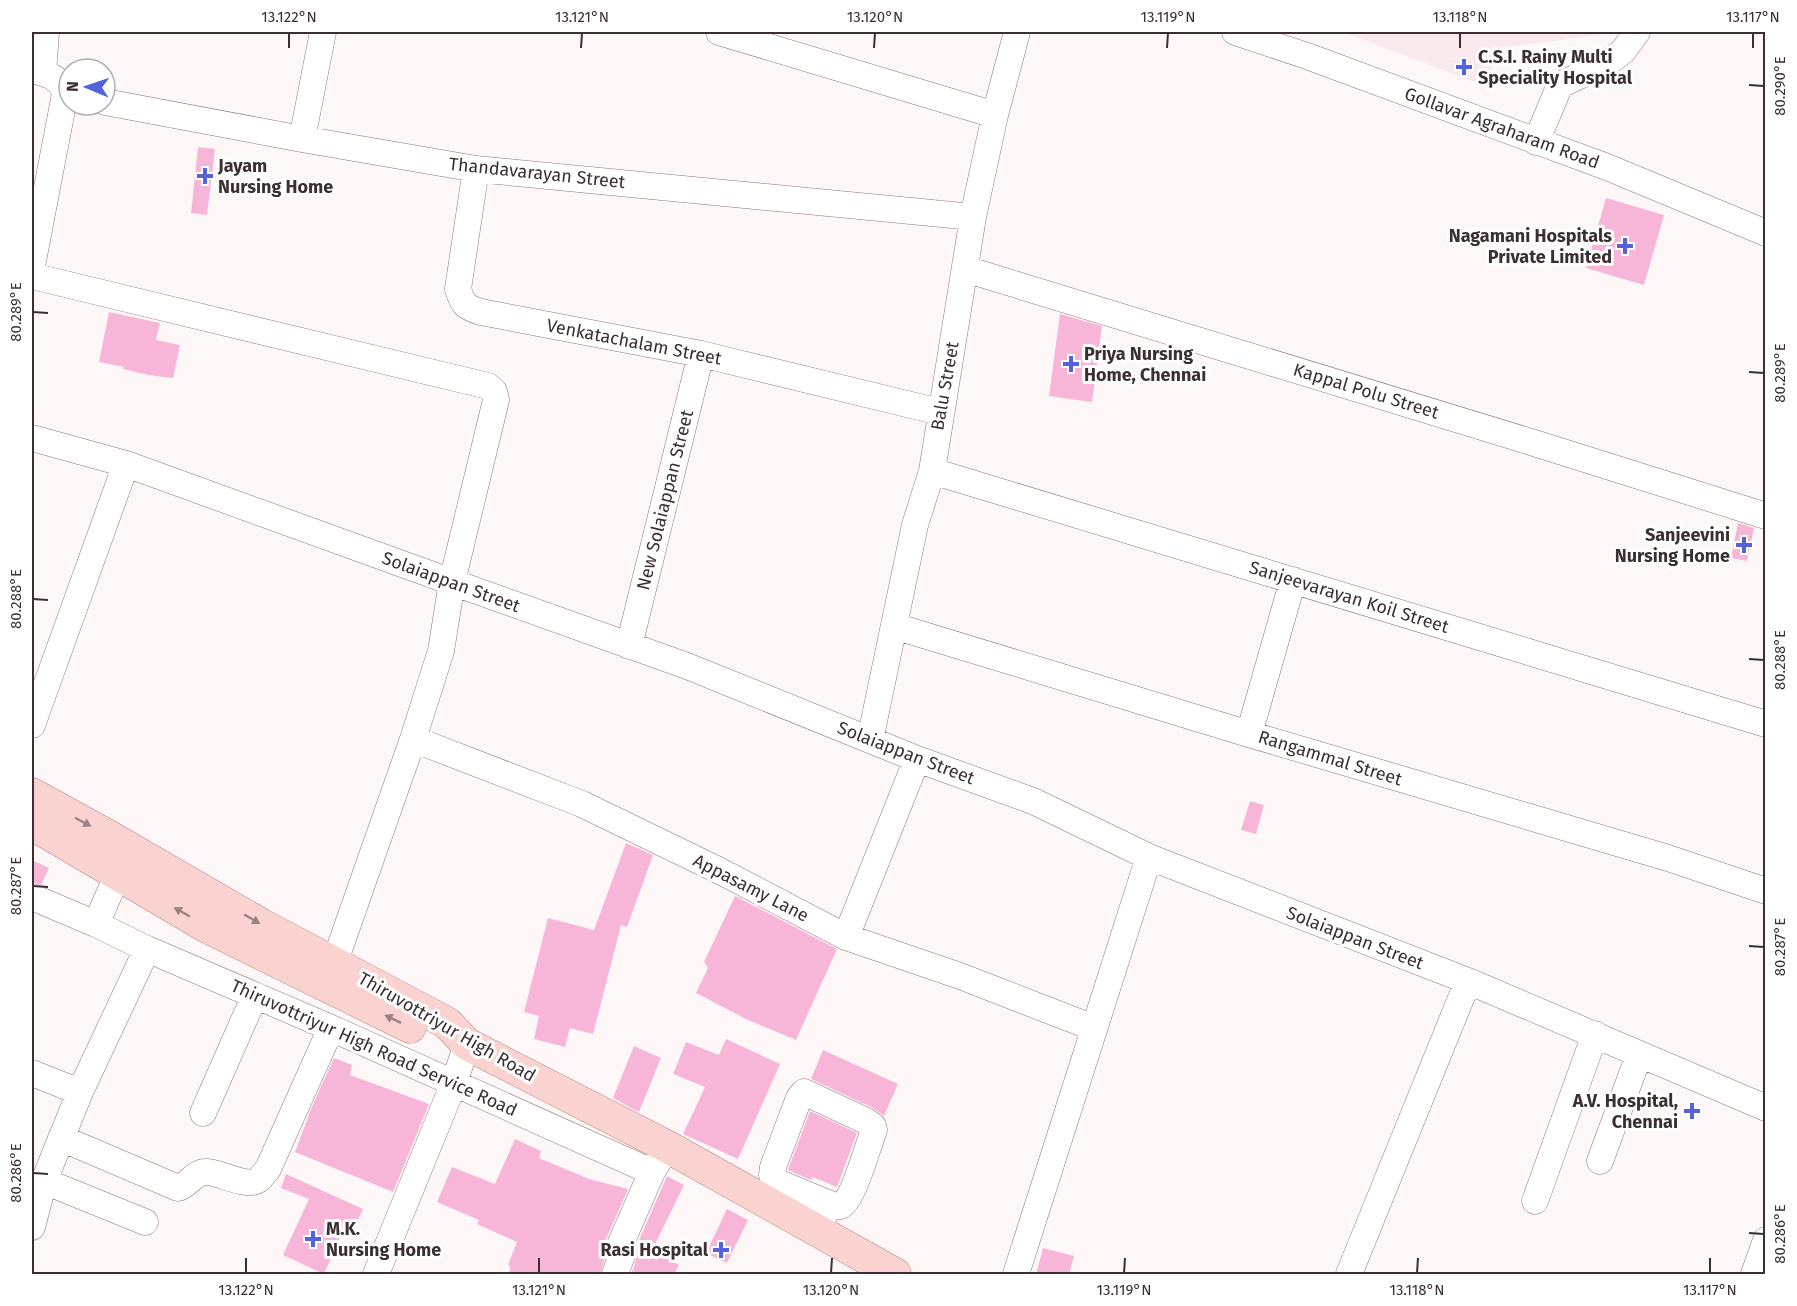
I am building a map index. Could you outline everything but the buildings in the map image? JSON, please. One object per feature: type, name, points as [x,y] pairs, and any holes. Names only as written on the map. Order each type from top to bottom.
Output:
[{"type":"main road","name":"Thiruvottriyur High Road","points":[[32,794],[124,862],[262,925],[447,1023],[467,1044],[660,1159],[766,1186],[823,1217],[895,1275]]},
{"type":"main road","points":[[32,824],[124,862],[207,927],[437,1040],[467,1044]]},
{"type":"street","points":[[46,32],[37,72],[57,81]]},
{"type":"street","points":[[302,139],[323,32]]},
{"type":"street","points":[[719,32],[995,115]]},
{"type":"street","name":"Balu Street","points":[[870,740],[915,525],[932,471],[973,217],[995,115],[1017,32]]},
{"type":"street","name":"Gollavar Agraharam Road","points":[[1235,32],[1607,166],[1766,233]]},
{"type":"street","points":[[1536,142],[1560,85],[1609,62],[1623,51],[1637,32]]},
{"type":"street","name":"Thandavarayan Street","points":[[117,104],[476,169],[973,217]]},
{"type":"street","points":[[32,266],[62,117]]},
{"type":"street","name":"Venkatachalam Street","points":[[476,169],[458,289],[461,300],[467,308],[701,354],[940,412]]},
{"type":"street","name":"Kappal Polu Street","points":[[965,269],[1766,516]]},
{"type":"street","points":[[32,276],[488,386],[494,391],[496,400],[452,582],[441,651],[413,739],[334,964]]},
{"type":"street","name":"New Solaiappan Street","points":[[629,646],[701,354]]},
{"type":"street","name":"Solaiappan Street","points":[[32,438],[126,464],[687,666],[917,759],[1033,801],[1149,857],[1468,981],[1766,1108]]},
{"type":"street","points":[[32,725],[126,464]]},
{"type":"street","name":"Sanjeevarayan Koil Street","points":[[932,471],[1766,724]]},
{"type":"street","points":[[1249,734],[1293,580]]},
{"type":"street","name":"Rangammal Street","points":[[894,626],[1668,858],[1766,891]]},
{"type":"street","name":"Appasamy Lane","points":[[413,739],[582,804],[720,871],[846,937],[960,976],[1094,1028]]},
{"type":"street","points":[[846,937],[917,759]]},
{"type":"street","points":[[1016,1275],[1149,857]]},
{"type":"street","points":[[96,924],[124,862]]},
{"type":"street","name":"Thiruvottriyur High Road Service Road","points":[[32,897],[454,1083],[660,1159]]},
{"type":"street","points":[[32,1227],[44,1181],[80,1092],[147,949]]},
{"type":"street","points":[[1349,1275],[1468,981]]},
{"type":"street","points":[[203,1113],[255,995]]},
{"type":"street","points":[[61,1138],[178,1188],[185,1186],[197,1174],[206,1172],[250,1182],[258,1180],[268,1169],[331,1028]]},
{"type":"street","points":[[1535,1201],[1595,1034]]},
{"type":"street","points":[[376,1275],[454,1083],[467,1044]]},
{"type":"street","points":[[1600,1161],[1639,1055]]},
{"type":"street","points":[[32,1073],[80,1092]]},
{"type":"street","points":[[766,1186],[799,1098],[804,1092],[866,1121],[873,1126],[874,1130],[850,1194],[843,1205],[823,1217]]},
{"type":"street","points":[[615,1275],[622,1255],[620,1245],[660,1159]]},
{"type":"street","points":[[44,1181],[145,1222]]},
{"type":"street","points":[[1754,1275],[1766,1240]]},
{"type":"shaded area","name":"C.S.I. Rainy Multi Speciality Hospital","points":[[1343,32],[1620,32],[1499,48],[1485,86]]},
{"type":"place","name":"C.S.I. Rainy Multi Speciality Hospital","points":[[1464,67]]},
{"type":"place","name":"Jayam Nursing Home","points":[[205,176]]},
{"type":"place","name":"Nagamani Hospitals Private Limited","points":[[1625,246]]},
{"type":"place","name":"Priya Nursing Home, Chennai","points":[[1071,364]]},
{"type":"place","name":"Sanjeevini Nursing Home","points":[[1744,545]]},
{"type":"place","name":"A.V. Hospital, Chennai","points":[[1692,1111]]},
{"type":"place","name":"M.K. Nursing Home","points":[[313,1239]]},
{"type":"place","name":"Rasi Hospital","points":[[721,1250]]}]
